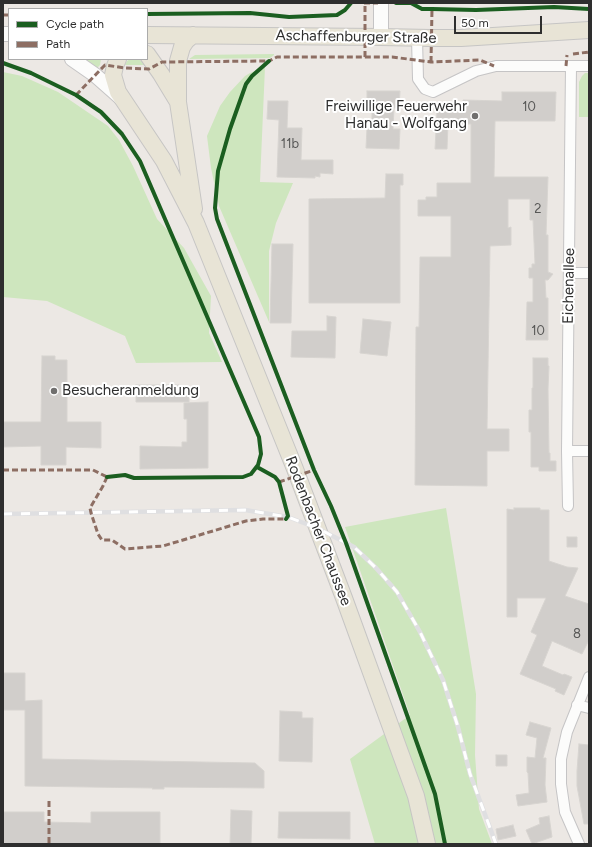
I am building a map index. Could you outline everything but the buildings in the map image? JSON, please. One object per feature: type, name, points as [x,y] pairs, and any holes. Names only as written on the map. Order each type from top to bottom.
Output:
[{"type":"main road","points":[[381,37],[382,3]]},
{"type":"main road","name":"Aschaffenburger Straße","points":[[148,35],[461,38],[589,30]]},
{"type":"main road","points":[[193,35],[182,47],[178,61],[178,102],[196,223]]},
{"type":"main road","points":[[148,55],[162,74],[178,102]]},
{"type":"main road","points":[[73,60],[95,75],[124,101]]},
{"type":"main road","points":[[118,60],[113,75],[118,92],[141,124],[164,161],[196,223]]},
{"type":"main road","name":"Rodenbacher Chaussee","points":[[196,223],[295,469],[344,598],[416,796],[427,844]]},
{"type":"street","points":[[417,38],[418,79],[422,87],[429,91],[437,91],[476,71],[496,66],[589,66]]},
{"type":"street","name":"Eichenallee","points":[[568,506],[567,451],[571,66]]},
{"type":"street","points":[[569,272],[589,273]]},
{"type":"street","points":[[567,451],[589,451]]},
{"type":"street","points":[[579,844],[565,812],[560,772],[566,732],[589,677]]},
{"type":"street","points":[[576,705],[589,708]]},
{"type":"green space","points":[[274,54],[270,58],[189,59],[195,55]]},
{"type":"green space","points":[[84,60],[101,60],[100,65],[97,68]]},
{"type":"green space","points":[[140,60],[148,65],[125,65],[127,61]]},
{"type":"green space","points":[[265,67],[260,182],[293,183],[276,223],[269,251],[269,322],[219,206],[211,168],[207,136],[220,106],[230,92],[245,76]]},
{"type":"green space","points":[[3,72],[22,76],[58,92],[108,126],[119,140],[133,166],[157,219],[184,248],[211,296],[209,333],[222,362],[136,363],[125,336],[47,301],[3,297]]},
{"type":"green space","points":[[585,73],[589,73],[589,117],[579,117],[579,82]]},
{"type":"green space","points":[[446,508],[476,694],[475,755],[479,809],[492,844],[375,844],[350,759],[410,715],[345,527]]},
{"type":"railway","points":[[3,514],[245,510],[288,517],[317,528],[354,547],[376,568],[397,592],[420,632],[443,680],[458,727],[470,774],[496,844]]},
{"type":"marked path","points":[[364,3],[378,3]]},
{"type":"marked path","points":[[365,3],[365,57]]},
{"type":"marked path","points":[[431,62],[432,9]]},
{"type":"marked path","points":[[3,15],[8,15]]},
{"type":"marked path","points":[[573,54],[589,52]]},
{"type":"marked path","points":[[566,66],[567,55]]},
{"type":"marked path","points":[[267,62],[277,57],[392,57],[431,62],[480,60],[494,66]]},
{"type":"marked path","points":[[76,95],[105,65],[149,69],[162,62],[269,61]]},
{"type":"marked path","points":[[3,470],[93,470],[109,477]]},
{"type":"marked path","points":[[279,482],[314,470]]},
{"type":"marked path","points":[[107,477],[90,508],[91,513],[98,534],[102,540],[112,540],[125,549],[163,546],[246,521],[286,519],[288,516]]},
{"type":"marked path","points":[[49,801],[49,844]]},
{"type":"cycle path","points":[[148,14],[250,13],[289,17],[337,15],[345,10],[351,3]]},
{"type":"cycle path","points":[[396,3],[411,3],[422,9],[476,10],[554,7],[589,9]]},
{"type":"cycle path","points":[[269,61],[252,76],[246,84],[230,129],[218,171],[215,208],[217,219],[314,470],[346,543],[435,794],[445,844]]},
{"type":"cycle path","points":[[3,63],[31,73],[76,95],[101,112],[122,134],[140,161],[259,437],[261,454],[258,465],[251,474],[243,477],[134,478],[125,475],[107,477]]},
{"type":"cycle path","points":[[257,467],[275,477],[279,482],[288,516],[286,519]]},
{"type":"place","name":"Freiwillige Feuerwehr Hanau - Wolfgang","points":[[475,116]]},
{"type":"place","name":"Besucheranmeldung","points":[[54,391]]}]
